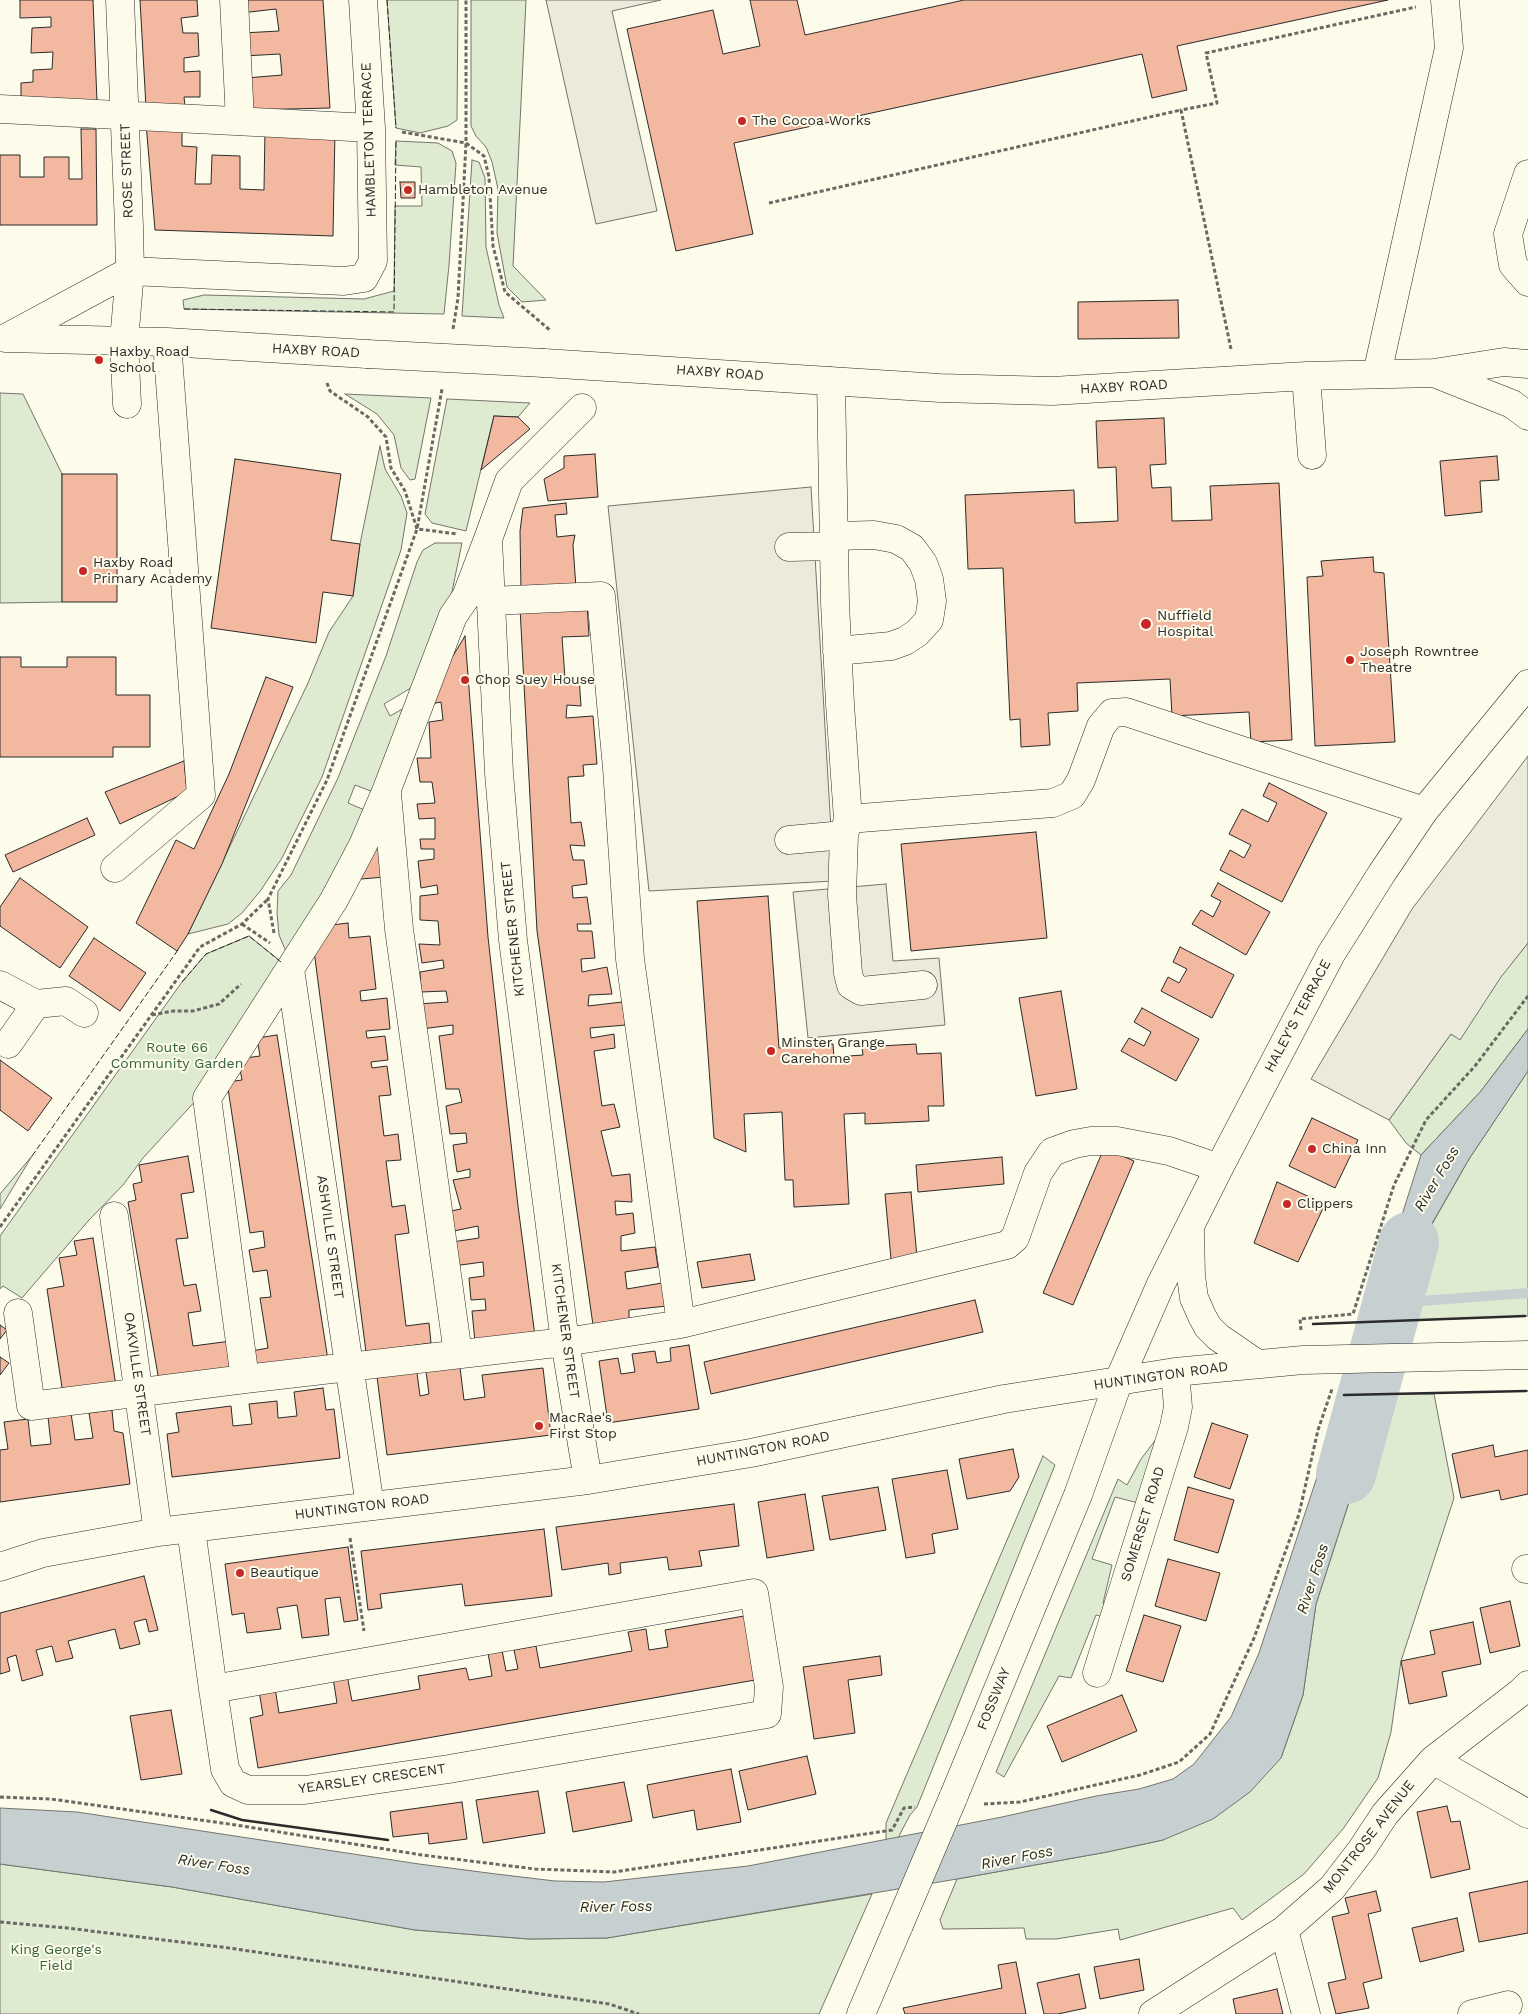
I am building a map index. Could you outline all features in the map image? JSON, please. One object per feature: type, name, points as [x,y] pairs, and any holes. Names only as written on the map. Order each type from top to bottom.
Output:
[{"type":"street","name":"ROSE STREET","points":[[120,0],[126,116],[130,271],[124,341],[127,404]]},
{"type":"street","points":[[234,0],[240,120]]},
{"type":"street","name":"HAMBLETON TERRACE","points":[[130,271],[344,281],[364,278],[373,261],[371,128],[363,0]]},
{"type":"street","points":[[1377,374],[1450,48],[1445,0]]},
{"type":"street","points":[[0,110],[240,120],[371,128]]},
{"type":"street","points":[[1528,174],[1508,234],[1513,265],[1528,282]]},
{"type":"street","name":"HAXBY ROAD","points":[[3,338],[130,271]]},
{"type":"street","name":"HAXBY ROAD","points":[[3,338],[167,342],[940,388],[1052,391],[1306,376],[1434,372],[1504,362],[1528,364]]},
{"type":"street","points":[[115,868],[202,795],[167,342]]},
{"type":"street","name":"HAXBY ROAD","points":[[1434,372],[1512,404],[1528,416]]},
{"type":"street","points":[[1306,376],[1312,455]]},
{"type":"street","points":[[832,381],[837,651],[846,827],[842,894],[848,973],[851,985],[861,991],[923,985]]},
{"type":"street","name":"KITCHENER STREET","points":[[582,408],[509,481],[488,538],[499,773],[513,940],[565,1342],[588,1480]]},
{"type":"street","points":[[789,547],[874,535],[896,539],[912,548],[923,563],[930,580],[932,601],[928,620],[917,633],[892,646],[837,651]]},
{"type":"street","points":[[245,1379],[207,1098],[284,958],[334,900],[363,845],[387,790],[453,616],[466,597],[488,538]]},
{"type":"street","points":[[491,601],[601,596],[618,768],[630,959],[681,1324]]},
{"type":"street","name":"HALEY'S TERRACE","points":[[1120,1380],[1160,1286],[1219,1168],[1331,954],[1424,811],[1528,684]]},
{"type":"street","points":[[789,840],[846,827],[1053,803],[1072,795],[1080,780],[1101,726],[1112,713],[1126,712],[1424,811]]},
{"type":"street","points":[[387,790],[399,929],[458,1354]]},
{"type":"street","name":"ASHVILLE STREET","points":[[284,958],[350,1368],[358,1507]]},
{"type":"street","points":[[0,985],[36,1004],[66,1000],[84,1014]]},
{"type":"street","points":[[8,1044],[36,1004]]},
{"type":"street","points":[[18,1313],[31,1406],[350,1368],[565,1342],[681,1324],[1007,1245],[1015,1238],[1038,1173],[1052,1152],[1074,1144],[1091,1141],[1117,1141],[1169,1151],[1219,1168]]},
{"type":"street","name":"OAKVILLE STREET","points":[[114,1216],[158,1532]]},
{"type":"street","points":[[1190,1226],[1191,1276],[1194,1298],[1202,1316],[1208,1327],[1218,1337],[1256,1364]]},
{"type":"street","name":"HUNTINGTON ROAD","points":[[0,1567],[43,1553],[158,1532],[588,1480],[751,1453],[1004,1399],[1176,1372],[1256,1364],[1342,1359],[1528,1354]]},
{"type":"street","name":"SOMERSET ROAD","points":[[1097,1673],[1174,1427],[1178,1407],[1176,1372]]},
{"type":"street","name":"FOSSWAY","points":[[861,2014],[900,1925],[1078,1495],[1120,1380]]},
{"type":"street","name":"YEARSLEY CRESCENT","points":[[191,1529],[226,1769],[233,1783],[248,1790],[305,1790],[439,1771],[767,1714],[769,1687],[754,1593],[368,1662]]},
{"type":"street","points":[[213,1689],[368,1662]]},
{"type":"street","name":"MONTROSE AVENUE","points":[[1153,2014],[1284,1930],[1332,1888],[1385,1814],[1433,1760],[1528,1685]]},
{"type":"street","points":[[1433,1760],[1528,1814]]},
{"type":"street","points":[[1284,1930],[1306,2014]]},
{"type":"street","points":[[1472,2014],[1508,2005]]},
{"type":"path","points":[[458,298],[466,143],[466,0]]},
{"type":"path","points":[[769,203],[1216,102],[1206,53],[1445,0]]},
{"type":"path","points":[[1181,110],[1238,380]]},
{"type":"path","points":[[371,128],[466,143],[484,156],[489,177],[492,246],[505,292],[555,335]]},
{"type":"path","points":[[315,351],[330,391],[368,417],[386,436],[391,468],[405,491],[417,529]]},
{"type":"path","points":[[0,1227],[200,947],[242,924],[268,899],[327,780],[417,529],[439,405]]},
{"type":"path","points":[[417,529],[488,538]]},
{"type":"path","points":[[268,899],[275,938]]},
{"type":"path","points":[[242,924],[270,942],[284,958]]},
{"type":"path","points":[[264,948],[270,942]]},
{"type":"path","points":[[151,1016],[173,1011],[193,1011],[219,1004],[245,980]]},
{"type":"path","points":[[1300,1319],[1353,1314],[1394,1185],[1426,1120],[1475,1066],[1528,996]]},
{"type":"path","points":[[982,1804],[1020,1802],[1148,1772],[1179,1762],[1210,1734],[1254,1638],[1295,1522],[1318,1430],[1331,1392]]},
{"type":"path","points":[[358,1507],[368,1662]]},
{"type":"path","points":[[0,1797],[70,1802],[236,1825],[422,1855],[525,1868],[614,1872],[892,1830],[904,1808],[917,1806]]},
{"type":"path","points":[[0,1922],[68,1928],[258,1953],[609,2004],[639,2014]]},
{"type":"green space","points":[[387,0],[458,0],[457,120],[448,126],[420,133],[396,128]]},
{"type":"green space","points":[[471,0],[526,0],[513,266],[546,300],[522,302],[507,287],[497,233],[498,189],[492,162],[486,147],[476,136],[471,126]]},
{"type":"green space","points":[[396,141],[438,143],[452,151],[456,163],[444,314],[184,309],[183,300],[204,295],[364,299],[394,291],[395,206],[422,206],[421,167],[395,165]]},
{"type":"green space","points":[[472,160],[479,162],[485,178],[486,247],[499,305],[504,318],[462,316]]},
{"type":"green space","points":[[0,393],[23,394],[62,474],[62,602],[0,603]]},
{"type":"green space","points":[[345,394],[431,398],[415,479],[410,480],[401,468],[394,435],[377,414]]},
{"type":"green space","points":[[447,399],[530,403],[518,417],[494,416],[466,531],[432,523],[425,514]]},
{"type":"green space","points":[[380,446],[385,469],[401,496],[407,513],[401,550],[322,777],[282,858],[261,890],[242,913],[228,924],[188,934],[308,683],[329,632],[353,596],[360,544]]},
{"type":"green space","points":[[435,543],[462,543],[447,616],[421,682],[384,704],[390,716],[413,703],[376,793],[355,785],[348,803],[367,811],[288,956],[279,935],[278,891],[291,875],[338,778],[386,656],[417,562],[423,550]]},
{"type":"green space","name":"Route 66 Community Garden","points":[[249,936],[284,964],[199,1097],[143,1158],[123,1185],[89,1220],[22,1298],[3,1286],[0,1289],[0,1236],[182,982],[206,954]]},
{"type":"green space","points":[[1528,943],[1528,1029],[1481,1091],[1421,1155],[1406,1143],[1389,1120],[1451,1034],[1460,1039],[1501,976]]},
{"type":"green space","points":[[1528,1071],[1528,1316],[1398,1321],[1422,1242],[1469,1159]]},
{"type":"green space","points":[[32,1156],[0,1209],[0,1194]]},
{"type":"green space","points":[[1384,1394],[1434,1394],[1454,1498],[1401,1661],[1391,1732],[1378,1778],[1343,1829],[1304,1874],[1242,1920],[1233,1908],[1120,1940],[1118,1929],[1056,1939],[1026,1939],[1024,1928],[943,1929],[940,1920],[957,1879],[1163,1840],[1281,1758],[1303,1695],[1316,1604]]},
{"type":"green space","points":[[1169,1422],[1142,1504],[1115,1497],[1092,1559],[1112,1565],[1103,1603],[1115,1608],[1113,1619],[1096,1615],[1071,1678],[1059,1676],[1004,1777],[996,1772],[1118,1479],[1127,1485],[1141,1459]]},
{"type":"green space","points":[[1043,1456],[1055,1465],[917,1807],[910,1815],[898,1838],[886,1840],[886,1823]]},
{"type":"green space","name":"King George's Field","points":[[0,1864],[172,1887],[415,1930],[529,1939],[607,1938],[872,1894],[819,2014],[0,2014]]},
{"type":"shaded area","points":[[546,0],[661,0],[612,11],[657,211],[596,224]]},
{"type":"shaded area","points":[[811,487],[834,881],[649,891],[608,506]]},
{"type":"shaded area","points":[[1528,756],[1528,943],[1501,977],[1460,1040],[1451,1034],[1389,1120],[1311,1079],[1412,909]]},
{"type":"shaded area","points":[[886,884],[893,961],[939,958],[945,1025],[808,1038],[793,892]]},
{"type":"water","points":[[1528,1029],[1528,1071],[1469,1159],[1422,1241],[1398,1321],[1368,1322],[1421,1155],[1481,1091]]},
{"type":"water","points":[[1384,1394],[1316,1604],[1303,1695],[1281,1758],[1250,1792],[1213,1819],[1163,1840],[957,1879],[607,1938],[529,1939],[415,1930],[172,1887],[0,1864],[0,1808],[77,1812],[419,1864],[555,1881],[604,1882],[748,1866],[1139,1789],[1173,1779],[1194,1764],[1231,1717],[1259,1653],[1344,1395]]},
{"type":"building","points":[[20,0],[93,0],[97,102],[21,100],[21,83],[33,82],[33,70],[52,69],[53,52],[31,53],[32,28],[51,27],[51,17],[20,18]]},
{"type":"building","points":[[140,0],[197,0],[198,16],[181,18],[183,33],[198,33],[199,56],[184,58],[184,72],[200,71],[200,97],[184,97],[185,106],[146,107]]},
{"type":"building","points":[[239,0],[323,0],[330,108],[249,110],[246,78],[282,75],[280,54],[243,56],[242,33],[279,31],[276,9],[241,13]]},
{"type":"building","name":"The Cocoa Works","points":[[750,0],[797,0],[805,35],[964,0],[1388,0],[1177,46],[1187,90],[1152,98],[1142,54],[734,143],[753,234],[676,251],[627,29],[713,10],[723,54],[760,46]]},
{"type":"building","points":[[146,123],[182,124],[182,146],[197,147],[195,184],[211,184],[212,155],[240,156],[240,189],[264,190],[265,129],[335,131],[333,236],[155,230]]},
{"type":"building","points":[[81,129],[96,129],[97,225],[0,225],[0,155],[20,155],[20,177],[44,177],[44,157],[69,157],[69,179],[82,179]]},
{"type":"building","name":"Hambleton Avenue","points":[[400,182],[415,182],[415,198],[401,198]]},
{"type":"building","points":[[1178,300],[1179,338],[1078,339],[1078,302]]},
{"type":"building","points":[[494,416],[518,417],[530,429],[481,470]]},
{"type":"building","name":"Nuffield Hospital","points":[[1164,418],[1166,464],[1150,465],[1152,488],[1171,487],[1172,521],[1212,520],[1210,486],[1279,483],[1292,740],[1251,742],[1249,712],[1172,716],[1170,679],[1077,683],[1078,711],[1048,713],[1050,745],[1021,747],[1020,719],[1010,720],[1003,568],[968,569],[965,495],[1074,490],[1075,523],[1118,521],[1116,467],[1098,468],[1096,421]]},
{"type":"building","points":[[595,454],[598,497],[548,501],[544,479],[564,468],[564,456]]},
{"type":"building","points":[[1497,456],[1499,480],[1480,481],[1482,512],[1445,516],[1440,461]]},
{"type":"building","points":[[235,459],[341,474],[331,540],[360,544],[353,596],[323,592],[316,643],[211,628]]},
{"type":"building","points":[[62,474],[117,474],[117,602],[62,602]]},
{"type":"building","points":[[566,503],[567,514],[555,515],[557,537],[575,535],[573,545],[576,588],[521,591],[520,531],[523,508]]},
{"type":"building","name":"Joseph Rowntree Theatre","points":[[1373,557],[1374,572],[1384,573],[1395,742],[1315,746],[1307,577],[1323,576],[1321,561]]},
{"type":"building","points":[[587,604],[589,636],[562,637],[565,678],[579,677],[581,706],[567,705],[566,718],[593,716],[597,764],[583,765],[584,776],[568,777],[571,823],[581,822],[585,846],[570,845],[573,860],[584,860],[587,884],[572,886],[573,898],[587,897],[591,924],[577,924],[578,931],[592,931],[595,958],[581,959],[582,972],[607,967],[612,994],[589,995],[588,1006],[622,1002],[626,1025],[590,1028],[591,1038],[614,1034],[615,1048],[594,1051],[602,1106],[614,1104],[620,1127],[601,1131],[612,1176],[630,1174],[632,1202],[615,1201],[616,1215],[633,1213],[635,1233],[621,1236],[621,1251],[655,1247],[658,1267],[625,1272],[627,1289],[662,1283],[667,1306],[629,1310],[629,1320],[593,1325],[537,931],[520,608]]},
{"type":"building","points":[[465,636],[488,937],[518,1206],[535,1336],[475,1342],[472,1311],[486,1310],[485,1299],[471,1300],[469,1278],[484,1276],[483,1262],[453,1266],[452,1242],[479,1238],[478,1226],[449,1232],[445,1212],[461,1209],[453,1180],[470,1177],[470,1169],[457,1172],[453,1145],[467,1143],[466,1133],[450,1134],[446,1106],[462,1102],[459,1089],[446,1089],[439,1036],[453,1034],[453,1025],[421,1029],[417,1004],[448,1002],[446,991],[421,992],[420,972],[444,968],[443,960],[422,963],[419,944],[440,945],[438,921],[420,920],[420,896],[438,894],[437,885],[421,888],[418,861],[434,859],[434,849],[421,849],[420,839],[435,839],[435,818],[419,819],[417,804],[435,803],[432,782],[420,782],[417,758],[431,758],[429,722],[443,720],[441,702],[431,704],[445,669]]},
{"type":"building","points":[[0,657],[21,657],[21,667],[67,667],[67,657],[116,657],[116,695],[150,695],[150,747],[113,747],[113,757],[0,757]]},
{"type":"building","points":[[266,677],[293,687],[222,864],[188,934],[177,951],[136,923],[176,840],[194,849],[229,774]]},
{"type":"building","points":[[184,761],[187,792],[120,824],[105,792]]},
{"type":"building","points":[[1269,783],[1327,813],[1282,902],[1220,870],[1230,850],[1244,858],[1251,845],[1229,834],[1242,809],[1268,822],[1277,803],[1263,796]]},
{"type":"building","points":[[87,818],[95,835],[13,872],[5,855]]},
{"type":"building","points":[[380,821],[385,877],[349,880]]},
{"type":"building","points":[[1036,832],[1047,938],[911,951],[901,844]]},
{"type":"building","points":[[20,878],[88,927],[60,968],[0,926],[0,907]]},
{"type":"building","points":[[1218,883],[1270,912],[1246,955],[1192,924],[1201,910],[1213,917],[1221,901],[1211,896]]},
{"type":"building","name":"Minster Grange Carehome","points":[[768,896],[779,1048],[833,1044],[834,1057],[863,1055],[862,1047],[916,1044],[917,1054],[941,1053],[944,1106],[928,1106],[929,1121],[865,1124],[865,1113],[844,1114],[849,1204],[794,1207],[793,1180],[785,1180],[782,1112],[744,1114],[746,1152],[714,1138],[697,901]]},
{"type":"building","points":[[348,923],[349,938],[370,936],[376,989],[360,991],[361,1001],[387,998],[390,1029],[366,1031],[367,1038],[385,1036],[388,1060],[371,1062],[372,1068],[387,1066],[391,1095],[379,1096],[384,1136],[398,1134],[401,1160],[386,1161],[392,1207],[405,1205],[409,1233],[395,1235],[406,1326],[429,1323],[431,1343],[366,1352],[313,943],[323,926]]},
{"type":"building","points":[[94,938],[146,973],[120,1011],[69,976]]},
{"type":"building","points":[[1180,947],[1234,975],[1212,1018],[1161,991],[1168,977],[1179,983],[1187,969],[1173,962]]},
{"type":"building","points":[[1061,991],[1077,1089],[1036,1096],[1019,998]]},
{"type":"building","points":[[1142,1008],[1199,1039],[1176,1081],[1121,1051],[1129,1038],[1144,1046],[1151,1032],[1134,1022]]},
{"type":"building","points":[[277,1035],[328,1360],[249,1372],[246,1352],[268,1348],[260,1298],[271,1297],[267,1270],[253,1272],[249,1250],[265,1247],[263,1231],[250,1233],[227,1082],[242,1080],[238,1059],[260,1056],[257,1038]]},
{"type":"building","points":[[0,1060],[52,1098],[28,1131],[0,1110]]},
{"type":"building","points":[[1312,1118],[1358,1140],[1335,1188],[1289,1166]]},
{"type":"building","points":[[1104,1148],[1134,1161],[1073,1305],[1043,1293]]},
{"type":"building","points":[[188,1156],[194,1192],[181,1194],[188,1238],[176,1239],[184,1286],[196,1284],[201,1311],[188,1313],[193,1346],[231,1341],[234,1369],[159,1381],[128,1202],[136,1200],[133,1184],[142,1182],[139,1165]]},
{"type":"building","points":[[1002,1157],[1004,1184],[918,1192],[916,1165]]},
{"type":"building","points":[[1277,1182],[1325,1204],[1298,1262],[1254,1243]]},
{"type":"building","points":[[911,1192],[917,1257],[891,1259],[885,1194]]},
{"type":"building","points":[[93,1238],[116,1386],[63,1394],[47,1289],[64,1286],[59,1258],[77,1255],[74,1241]]},
{"type":"building","points":[[750,1254],[755,1280],[702,1288],[697,1262]]},
{"type":"building","points":[[975,1300],[983,1332],[711,1394],[704,1362]]},
{"type":"building","points":[[0,1325],[7,1330],[0,1339]]},
{"type":"building","points":[[689,1345],[699,1409],[608,1423],[599,1361],[618,1358],[621,1374],[635,1372],[632,1354],[655,1351],[657,1363],[671,1361],[670,1348]]},
{"type":"building","points":[[0,1357],[9,1363],[0,1375]]},
{"type":"building","points":[[459,1359],[464,1400],[485,1397],[482,1375],[543,1368],[551,1435],[387,1455],[376,1369],[416,1365],[420,1396],[429,1394],[425,1364]]},
{"type":"building","points":[[323,1388],[326,1410],[334,1409],[340,1458],[172,1477],[167,1434],[179,1432],[176,1413],[231,1406],[233,1426],[252,1424],[249,1404],[277,1401],[278,1418],[297,1416],[294,1392]]},
{"type":"building","points":[[112,1410],[114,1431],[123,1433],[130,1484],[0,1502],[0,1450],[8,1449],[4,1422],[28,1419],[31,1446],[51,1444],[48,1417],[71,1413],[75,1440],[93,1438],[89,1413]]},
{"type":"building","points":[[1212,1423],[1248,1435],[1230,1489],[1194,1477]]},
{"type":"building","points":[[1493,1445],[1495,1457],[1528,1450],[1528,1494],[1501,1500],[1499,1490],[1461,1498],[1452,1454]]},
{"type":"building","points":[[1013,1449],[1019,1477],[1010,1491],[967,1499],[959,1459]]},
{"type":"building","points":[[947,1470],[958,1529],[932,1534],[935,1553],[906,1558],[892,1479]]},
{"type":"building","points":[[878,1487],[886,1530],[830,1540],[822,1496]]},
{"type":"building","points":[[1188,1487],[1234,1500],[1218,1553],[1174,1540]]},
{"type":"building","points":[[805,1494],[814,1550],[767,1558],[758,1502]]},
{"type":"building","points":[[734,1504],[739,1546],[699,1551],[702,1566],[669,1570],[667,1557],[620,1563],[621,1573],[609,1575],[608,1563],[562,1570],[556,1527]]},
{"type":"building","points":[[544,1529],[552,1596],[465,1606],[462,1584],[380,1594],[382,1608],[368,1610],[361,1551]]},
{"type":"building","points":[[348,1547],[358,1620],[344,1622],[340,1597],[325,1599],[329,1635],[302,1638],[297,1605],[277,1608],[281,1629],[247,1633],[244,1613],[232,1615],[225,1564]]},
{"type":"building","points":[[1168,1559],[1220,1573],[1206,1621],[1155,1606]]},
{"type":"building","points":[[144,1576],[158,1630],[149,1632],[146,1619],[134,1622],[140,1644],[120,1649],[115,1629],[68,1641],[73,1658],[56,1662],[52,1646],[36,1650],[43,1675],[22,1681],[16,1655],[7,1658],[10,1671],[0,1674],[0,1613]]},
{"type":"building","points":[[1510,1601],[1520,1646],[1490,1653],[1480,1608]]},
{"type":"building","points":[[1144,1615],[1181,1626],[1163,1682],[1126,1671]]},
{"type":"building","points":[[744,1616],[755,1680],[258,1768],[250,1718],[263,1715],[259,1691],[275,1688],[279,1713],[337,1703],[333,1678],[347,1675],[352,1701],[420,1689],[418,1676],[466,1668],[469,1680],[492,1676],[488,1653],[502,1650],[506,1671],[518,1669],[514,1650],[536,1646],[540,1668],[632,1651],[628,1632],[646,1629],[649,1650],[668,1647],[665,1630]]},
{"type":"building","points":[[1473,1622],[1481,1664],[1442,1672],[1447,1696],[1409,1704],[1401,1661],[1435,1654],[1430,1631]]},
{"type":"building","points":[[880,1656],[882,1675],[848,1680],[855,1733],[814,1739],[803,1667]]},
{"type":"building","points":[[1122,1695],[1137,1731],[1062,1762],[1047,1726]]},
{"type":"building","points":[[171,1710],[182,1774],[141,1780],[130,1716]]},
{"type":"building","points":[[807,1756],[816,1794],[748,1810],[739,1771]]},
{"type":"building","points":[[731,1769],[741,1822],[697,1830],[694,1810],[653,1818],[647,1785]]},
{"type":"building","points":[[624,1782],[632,1821],[573,1832],[566,1792]]},
{"type":"building","points":[[538,1791],[545,1833],[483,1843],[476,1800]]},
{"type":"building","points":[[462,1802],[467,1839],[429,1844],[428,1833],[393,1837],[390,1812]]},
{"type":"building","points":[[1447,1806],[1451,1822],[1460,1821],[1470,1869],[1431,1878],[1417,1812]]},
{"type":"building","points":[[1528,1881],[1528,1933],[1479,1942],[1469,1893]]},
{"type":"building","points":[[1376,1891],[1381,1911],[1368,1914],[1382,1978],[1363,1983],[1369,2008],[1336,2014],[1328,1983],[1346,1979],[1332,1917],[1349,1913],[1345,1898]]},
{"type":"building","points":[[1457,1918],[1464,1951],[1420,1962],[1412,1928]]},
{"type":"building","points":[[1139,1959],[1144,1990],[1100,1999],[1094,1967]]},
{"type":"building","points":[[1016,1962],[1026,2014],[905,2014],[903,2008],[1002,1988],[998,1965]]},
{"type":"building","points":[[1079,1974],[1086,2008],[1058,2014],[1044,2014],[1037,1983]]},
{"type":"building","points":[[1277,1989],[1283,2014],[1236,2014],[1233,1999]]},
{"type":"waterway","name":"River Foss","points":[[1346,1474],[1409,1242]]},
{"type":"waterway","points":[[1394,1303],[1528,1293]]},
{"type":"fence","points":[[387,0],[396,128]]},
{"type":"fence","points":[[184,309],[394,312],[396,141]]},
{"type":"fence","points":[[182,982],[206,954],[249,936],[281,962]]},
{"type":"fence","points":[[32,1156],[178,950]]},
{"type":"wall","points":[[1313,1324],[1525,1316]]},
{"type":"wall","points":[[1344,1395],[1526,1391]]},
{"type":"wall","points":[[211,1810],[242,1820],[388,1840]]},
{"type":"place","name":"The Cocoa Works","points":[[742,121]]},
{"type":"place","name":"Hambleton Avenue","points":[[408,190]]},
{"type":"place","name":"Haxby Road School","points":[[99,360]]},
{"type":"place","name":"Haxby Road Primary Academy","points":[[83,571]]},
{"type":"place","name":"Nuffield Hospital","points":[[1146,624]]},
{"type":"place","name":"Joseph Rowntree Theatre","points":[[1350,660]]},
{"type":"place","name":"Chop Suey House","points":[[465,680]]},
{"type":"place","name":"Minster Grange Carehome","points":[[771,1051]]},
{"type":"place","name":"China Inn","points":[[1312,1149]]},
{"type":"place","name":"Clippers","points":[[1287,1204]]},
{"type":"place","name":"MacRae's First Stop","points":[[539,1426]]},
{"type":"place","name":"Beautique","points":[[240,1573]]}]
